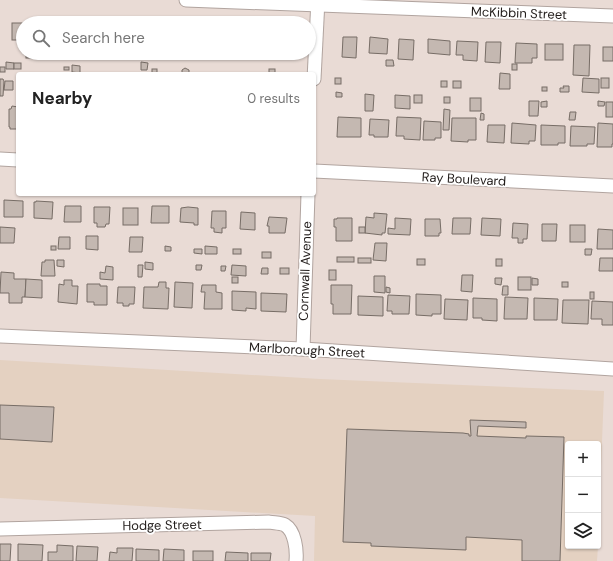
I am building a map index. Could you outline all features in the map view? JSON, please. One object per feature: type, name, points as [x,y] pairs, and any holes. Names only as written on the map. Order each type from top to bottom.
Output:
[{"type":"street","name":"McKibbin Street","points":[[186,0],[318,3],[613,16]]},
{"type":"street","points":[[316,41],[318,3]]},
{"type":"street","points":[[314,72],[315,60]]},
{"type":"street","points":[[0,159],[16,160]]},
{"type":"street","name":"Ray Boulevard","points":[[316,171],[613,186]]},
{"type":"street","name":"Cornwall Avenue","points":[[303,349],[308,196]]},
{"type":"street","name":"Marlborough Street","points":[[0,336],[303,349],[613,369]]},
{"type":"street","name":"Hodge Street","points":[[0,529],[269,522],[284,525],[291,530],[297,551],[296,561]]},
{"type":"shaded area","points":[[0,360],[320,379],[604,391],[601,467],[601,441],[565,441],[565,549],[598,549],[597,561],[314,561],[315,516],[0,498]]},
{"type":"building","points":[[12,23],[16,23],[16,40],[12,40]]},
{"type":"building","points":[[343,37],[357,37],[356,58],[342,57]]},
{"type":"building","points":[[370,37],[388,39],[387,54],[369,53]]},
{"type":"building","points":[[399,39],[414,40],[413,60],[398,59]]},
{"type":"building","points":[[428,39],[450,41],[450,55],[428,53]]},
{"type":"building","points":[[457,41],[478,42],[477,61],[463,60],[463,55],[456,55]]},
{"type":"building","points":[[486,42],[501,42],[500,63],[485,62]]},
{"type":"building","points":[[516,43],[537,44],[537,58],[532,58],[532,63],[515,63]]},
{"type":"building","points":[[545,44],[563,44],[563,60],[545,60]]},
{"type":"building","points":[[574,45],[590,45],[589,76],[573,75]]},
{"type":"building","points":[[603,47],[613,47],[613,61],[603,61]]},
{"type":"building","points":[[386,60],[393,60],[394,66],[386,66]]},
{"type":"building","points":[[6,62],[14,63],[14,69],[6,69]]},
{"type":"building","points":[[141,62],[148,63],[147,70],[141,70]]},
{"type":"building","points":[[14,63],[21,63],[21,69],[14,69]]},
{"type":"building","points":[[512,64],[517,64],[517,70],[512,70]]},
{"type":"building","points":[[72,65],[80,66],[80,72],[72,72]]},
{"type":"building","points":[[0,67],[5,67],[5,72],[0,72]]},
{"type":"building","points":[[64,67],[69,67],[69,70],[64,70]]},
{"type":"building","points":[[185,68],[189,70],[189,72],[182,72]]},
{"type":"building","points":[[152,69],[157,69],[157,72],[152,72]]},
{"type":"building","points":[[269,69],[275,69],[275,72],[269,72]]},
{"type":"building","points":[[500,73],[510,74],[510,89],[499,89]]},
{"type":"building","points":[[335,78],[341,78],[341,84],[335,84]]},
{"type":"building","points":[[583,78],[599,79],[599,93],[582,92]]},
{"type":"building","points":[[601,78],[609,78],[609,88],[601,88]]},
{"type":"building","points":[[0,79],[3,79],[4,81],[3,96],[0,96]]},
{"type":"building","points":[[5,81],[13,81],[13,90],[4,90]]},
{"type":"building","points":[[441,81],[447,81],[447,87],[441,87]]},
{"type":"building","points":[[453,81],[461,81],[461,88],[453,88]]},
{"type":"building","points":[[563,86],[569,86],[569,92],[560,92],[560,88],[564,88]]},
{"type":"building","points":[[542,87],[547,87],[547,91],[542,91]]},
{"type":"building","points":[[336,92],[342,93],[342,97],[336,97]]},
{"type":"building","points":[[365,94],[374,95],[373,111],[365,111]]},
{"type":"building","points":[[395,95],[410,96],[410,109],[395,108]]},
{"type":"building","points":[[414,95],[422,95],[422,103],[414,103]]},
{"type":"building","points":[[444,97],[450,97],[450,103],[444,103]]},
{"type":"building","points":[[470,98],[481,98],[481,111],[470,111]]},
{"type":"building","points":[[529,101],[539,101],[538,116],[529,116]]},
{"type":"building","points":[[547,101],[547,107],[541,107],[541,102]]},
{"type":"building","points":[[598,101],[605,102],[604,106],[598,106]]},
{"type":"building","points":[[606,102],[613,102],[613,117],[606,117]]},
{"type":"building","points":[[12,106],[16,107],[16,129],[10,129],[9,127],[9,109],[11,109]]},
{"type":"building","points":[[444,109],[450,110],[449,130],[443,130]]},
{"type":"building","points":[[570,112],[576,112],[575,120],[569,120]]},
{"type":"building","points":[[481,113],[484,114],[484,120],[480,120]]},
{"type":"building","points":[[338,117],[361,118],[361,137],[337,137]]},
{"type":"building","points":[[397,117],[421,118],[420,140],[404,139],[404,136],[396,136]]},
{"type":"building","points":[[452,118],[476,118],[476,140],[468,140],[468,142],[451,141]]},
{"type":"building","points":[[370,119],[389,120],[388,137],[374,137],[374,135],[369,135]]},
{"type":"building","points":[[424,121],[441,122],[441,138],[435,138],[435,140],[423,140]]},
{"type":"building","points":[[512,123],[536,125],[535,141],[529,141],[529,144],[511,143]]},
{"type":"building","points":[[598,123],[613,124],[612,147],[597,147]]},
{"type":"building","points":[[488,125],[505,125],[504,143],[487,142]]},
{"type":"building","points":[[541,125],[565,126],[565,143],[558,143],[558,145],[541,145]]},
{"type":"building","points":[[571,126],[595,127],[594,144],[587,144],[587,146],[570,146]]},
{"type":"building","points":[[4,200],[23,201],[23,217],[4,217]]},
{"type":"building","points":[[34,202],[53,202],[52,219],[34,218]]},
{"type":"building","points":[[65,206],[81,206],[81,222],[64,222]]},
{"type":"building","points":[[152,206],[169,206],[169,223],[151,223]]},
{"type":"building","points":[[94,207],[110,207],[109,224],[106,224],[105,227],[97,227],[97,223],[94,223]]},
{"type":"building","points":[[123,208],[138,208],[138,225],[123,225]]},
{"type":"building","points":[[181,208],[198,208],[198,225],[194,225],[194,223],[180,222]]},
{"type":"building","points":[[212,211],[226,211],[226,228],[222,228],[222,233],[214,232],[214,228],[211,228]]},
{"type":"building","points":[[241,212],[255,213],[255,230],[240,229]]},
{"type":"building","points":[[374,213],[387,214],[385,233],[382,233],[382,235],[365,233],[366,217],[374,218]]},
{"type":"building","points":[[269,217],[287,218],[285,233],[269,233],[269,226],[267,226]]},
{"type":"building","points":[[352,218],[352,241],[336,241],[336,227],[334,227],[334,219]]},
{"type":"building","points":[[395,218],[411,219],[410,235],[388,234],[388,228],[395,229]]},
{"type":"building","points":[[453,218],[471,218],[470,234],[452,234]]},
{"type":"building","points":[[482,218],[501,219],[500,236],[481,235]]},
{"type":"building","points":[[425,219],[440,219],[441,233],[439,233],[439,236],[425,236]]},
{"type":"building","points":[[513,223],[528,224],[527,239],[523,239],[523,243],[518,243],[518,238],[512,238]]},
{"type":"building","points":[[542,224],[557,224],[556,241],[542,241]]},
{"type":"building","points":[[570,225],[585,225],[585,242],[570,242]]},
{"type":"building","points":[[0,227],[15,228],[14,243],[0,243]]},
{"type":"building","points":[[359,227],[365,227],[365,233],[359,233]]},
{"type":"building","points":[[598,229],[613,230],[613,249],[597,249]]},
{"type":"building","points":[[86,236],[98,236],[98,250],[86,249]]},
{"type":"building","points":[[59,237],[70,237],[70,249],[58,249]]},
{"type":"building","points":[[130,237],[143,237],[142,252],[129,252]]},
{"type":"building","points":[[375,243],[387,243],[386,261],[373,260]]},
{"type":"building","points":[[51,246],[56,246],[56,250],[51,250]]},
{"type":"building","points":[[165,246],[171,247],[171,251],[165,251]]},
{"type":"building","points":[[205,246],[217,247],[217,254],[205,254]]},
{"type":"building","points":[[194,249],[202,249],[202,254],[194,253]]},
{"type":"building","points":[[233,249],[241,249],[241,254],[233,254]]},
{"type":"building","points":[[585,249],[592,249],[591,255],[585,255]]},
{"type":"building","points":[[262,252],[271,252],[271,258],[262,258]]},
{"type":"building","points":[[337,257],[354,257],[354,262],[337,262]]},
{"type":"building","points":[[358,258],[371,258],[371,263],[358,263]]},
{"type":"building","points":[[600,258],[613,258],[613,271],[599,271]]},
{"type":"building","points":[[417,259],[425,259],[425,265],[417,265]]},
{"type":"building","points":[[496,259],[502,259],[502,266],[496,266]]},
{"type":"building","points":[[45,260],[54,260],[55,276],[41,276],[42,262],[45,262]]},
{"type":"building","points":[[57,260],[64,260],[64,267],[57,266]]},
{"type":"building","points":[[145,262],[153,263],[153,270],[145,269]]},
{"type":"building","points":[[138,265],[143,265],[142,277],[138,277]]},
{"type":"building","points":[[196,265],[202,265],[201,270],[196,270]]},
{"type":"building","points":[[232,265],[246,266],[246,276],[231,275]]},
{"type":"building","points":[[106,266],[113,267],[113,280],[100,279],[100,272],[105,273]]},
{"type":"building","points":[[221,266],[226,266],[225,271],[221,271]]},
{"type":"building","points":[[262,268],[268,268],[268,274],[261,274]]},
{"type":"building","points":[[280,268],[289,268],[289,274],[280,274]]},
{"type":"building","points":[[329,270],[336,270],[336,280],[329,280]]},
{"type":"building","points":[[1,272],[14,273],[14,279],[26,279],[25,297],[22,297],[22,303],[9,303],[9,293],[0,293]]},
{"type":"building","points":[[462,275],[473,275],[472,292],[461,291]]},
{"type":"building","points":[[374,276],[385,276],[385,293],[374,292]]},
{"type":"building","points":[[232,277],[238,277],[238,283],[232,283]]},
{"type":"building","points":[[518,277],[531,277],[531,290],[518,290]]},
{"type":"building","points":[[495,278],[502,278],[501,285],[495,284]]},
{"type":"building","points":[[532,278],[538,279],[538,285],[532,285]]},
{"type":"building","points":[[26,279],[42,280],[42,298],[25,297]]},
{"type":"building","points":[[64,280],[72,280],[72,286],[78,286],[77,304],[58,302],[59,284],[64,285]]},
{"type":"building","points":[[159,282],[166,282],[166,288],[169,288],[168,309],[143,308],[144,287],[158,287]]},
{"type":"building","points":[[175,282],[193,283],[192,308],[174,307]]},
{"type":"building","points":[[562,282],[568,282],[568,287],[562,287]]},
{"type":"building","points":[[87,284],[100,284],[100,286],[107,286],[107,305],[94,305],[94,302],[87,302]]},
{"type":"building","points":[[202,285],[216,285],[216,292],[222,293],[222,309],[204,309],[205,292],[201,292]]},
{"type":"building","points":[[331,285],[352,285],[351,314],[333,314],[333,304],[331,304]]},
{"type":"building","points":[[503,286],[508,286],[508,295],[502,295]]},
{"type":"building","points":[[118,287],[135,287],[134,304],[123,306],[123,303],[117,303]]},
{"type":"building","points":[[386,287],[390,288],[390,293],[386,292]]},
{"type":"building","points":[[232,291],[256,292],[256,309],[246,308],[246,311],[232,310]]},
{"type":"building","points":[[590,292],[594,292],[594,299],[590,299]]},
{"type":"building","points":[[261,293],[287,294],[286,312],[261,311]]},
{"type":"building","points":[[416,294],[441,295],[441,314],[432,314],[432,316],[416,315]]},
{"type":"building","points":[[388,295],[410,296],[409,314],[392,314],[392,311],[387,311]]},
{"type":"building","points":[[358,296],[383,297],[383,316],[358,315]]},
{"type":"building","points":[[505,297],[528,298],[527,319],[504,319]]},
{"type":"building","points":[[473,298],[497,299],[497,321],[473,318]]},
{"type":"building","points":[[534,298],[558,299],[557,320],[534,320]]},
{"type":"building","points":[[445,299],[468,300],[467,320],[444,319]]},
{"type":"building","points":[[563,300],[589,300],[588,324],[562,323]]},
{"type":"building","points":[[592,301],[613,302],[613,325],[602,325],[602,319],[591,319]]},
{"type":"building","points":[[0,405],[54,407],[52,442],[0,439]]},
{"type":"building","points":[[470,420],[526,422],[526,428],[478,426],[477,436],[526,438],[526,436],[564,437],[560,561],[522,561],[522,540],[466,537],[466,550],[371,546],[371,543],[343,542],[347,429],[463,433],[471,436]]},
{"type":"building","points":[[0,544],[11,544],[10,561],[0,561]]},
{"type":"building","points":[[18,544],[43,545],[42,561],[18,561]]},
{"type":"building","points":[[57,545],[73,546],[73,561],[48,561],[48,552],[57,552]]},
{"type":"building","points":[[77,546],[98,547],[97,561],[76,561]]},
{"type":"building","points":[[117,548],[133,548],[132,561],[109,561],[110,552],[117,553]]},
{"type":"building","points":[[136,549],[159,550],[159,561],[136,561]]},
{"type":"building","points":[[164,549],[184,550],[184,561],[163,561]]},
{"type":"building","points":[[193,551],[213,551],[213,561],[193,561]]},
{"type":"building","points":[[226,552],[248,553],[248,561],[225,561]]},
{"type":"building","points":[[251,553],[271,553],[270,561],[251,561]]}]
